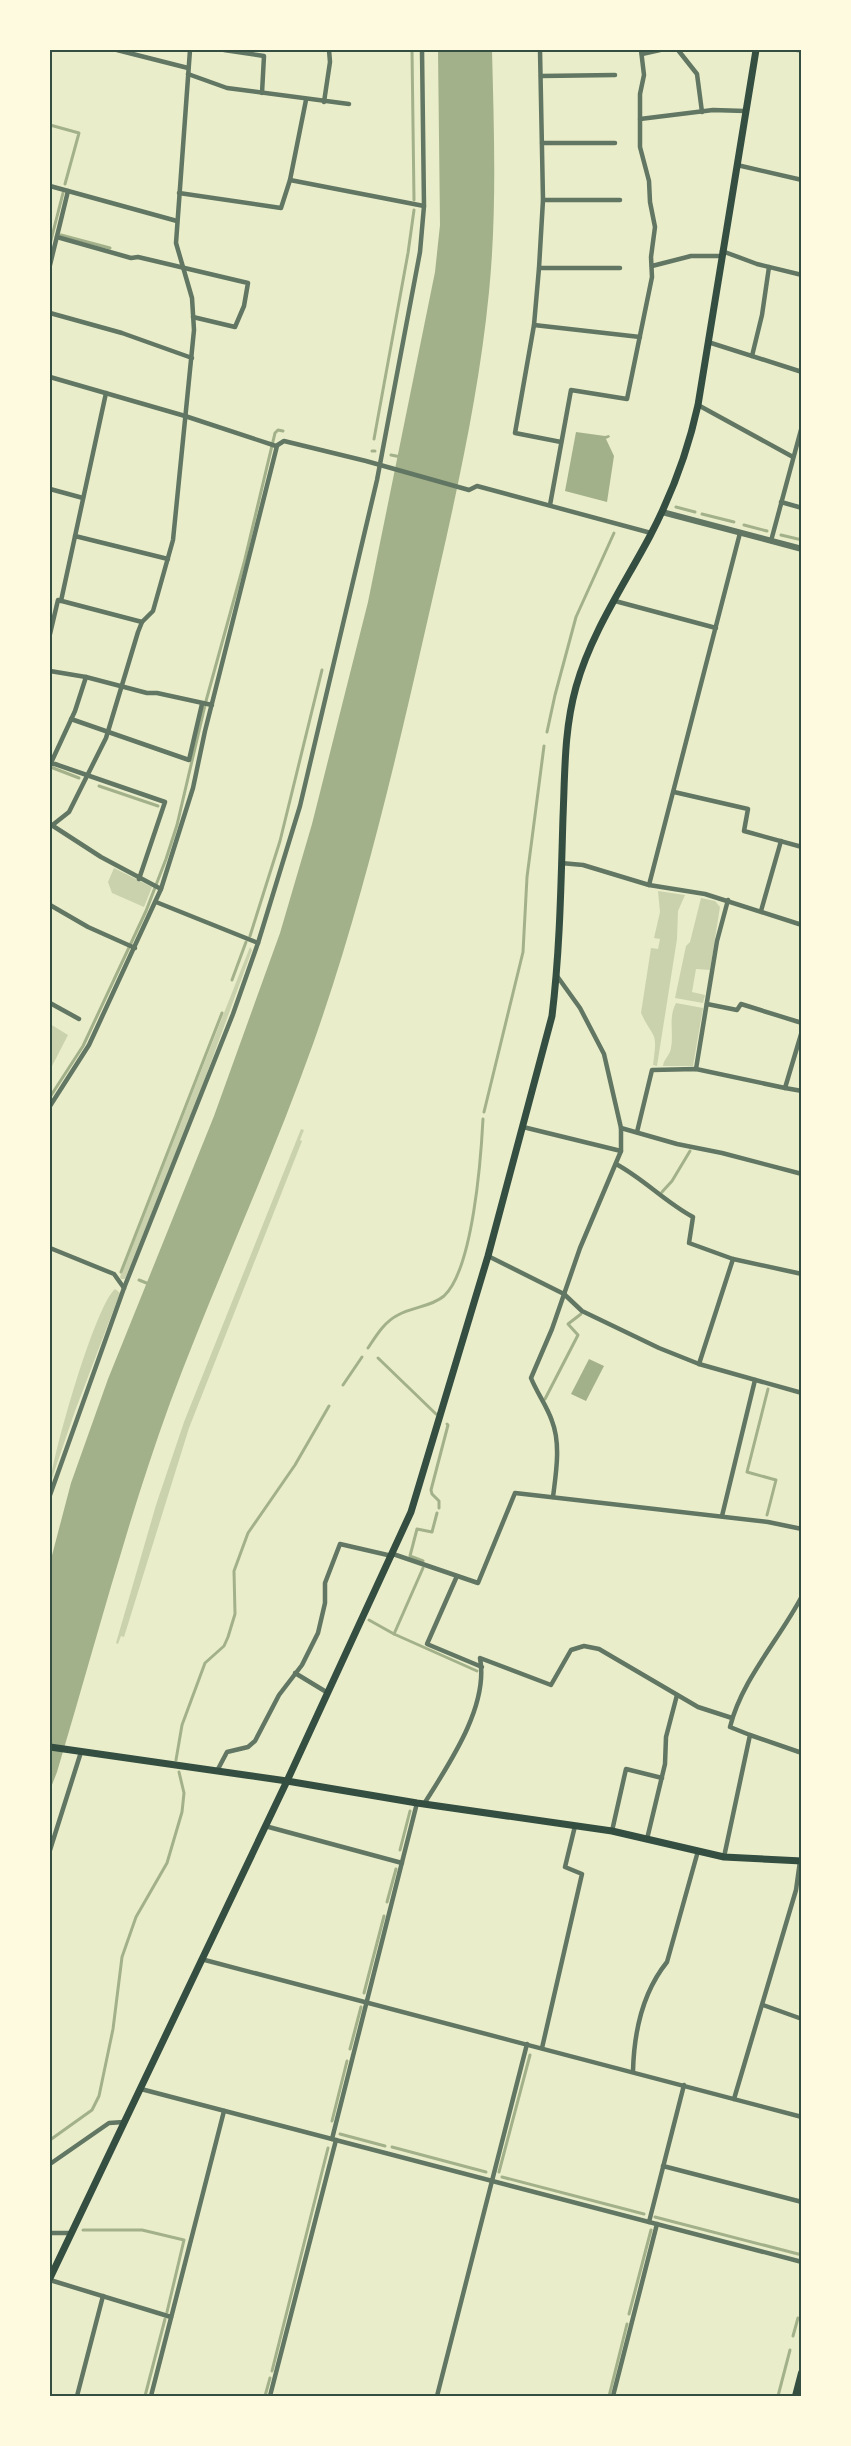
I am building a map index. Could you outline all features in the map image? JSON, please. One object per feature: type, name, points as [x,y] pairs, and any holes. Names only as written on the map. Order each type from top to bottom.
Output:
[{"type":"highway","points":[[796,2397],[801,2373]]},
{"type":"main road","points":[[50,2279],[287,1781],[411,1512],[488,1256],[552,1016],[557,976],[567,725],[584,663],[662,512],[685,456],[698,405],[756,50]]},
{"type":"main road","points":[[50,1747],[287,1781],[612,1832],[724,1857],[801,1861]]},
{"type":"street","points":[[117,50],[188,71],[220,86],[306,100],[349,104]]},
{"type":"street","points":[[157,887],[50,825],[69,812],[108,732],[142,622],[153,611],[173,540],[192,358],[192,298],[176,243],[190,50]]},
{"type":"street","points":[[224,50],[264,56],[262,93]]},
{"type":"street","points":[[324,102],[330,63],[329,50]]},
{"type":"street","points":[[50,1495],[124,1288],[201,1100],[258,943],[300,806],[382,466],[420,252],[424,206],[422,50]]},
{"type":"street","points":[[540,50],[543,200],[539,268],[534,325],[515,433],[561,442]]},
{"type":"street","points":[[550,505],[571,390],[627,399],[652,277],[655,227],[649,181],[640,147],[640,94],[644,75],[641,52],[660,50]]},
{"type":"street","points":[[678,50],[697,74],[702,112]]},
{"type":"street","points":[[541,76],[615,75]]},
{"type":"street","points":[[179,193],[281,208],[290,180],[306,100]]},
{"type":"street","points":[[640,119],[702,112],[745,111]]},
{"type":"street","points":[[542,143],[615,143]]},
{"type":"street","points":[[736,165],[801,180]]},
{"type":"street","points":[[290,180],[424,206]]},
{"type":"street","points":[[50,186],[177,221]]},
{"type":"street","points":[[50,265],[68,191]]},
{"type":"street","points":[[543,200],[620,200]]},
{"type":"street","points":[[57,237],[131,258],[138,257],[248,283],[244,306],[235,327],[193,317]]},
{"type":"street","points":[[652,266],[691,256],[721,254],[801,275]]},
{"type":"street","points":[[752,356],[762,315],[769,267]]},
{"type":"street","points":[[539,268],[620,268]]},
{"type":"street","points":[[50,313],[122,333],[192,358]]},
{"type":"street","points":[[534,325],[640,337]]},
{"type":"street","points":[[708,342],[801,372]]},
{"type":"street","points":[[50,377],[185,416],[276,446]]},
{"type":"street","points":[[61,601],[106,393]]},
{"type":"street","points":[[698,405],[793,458]]},
{"type":"street","points":[[771,541],[801,426]]},
{"type":"street","points":[[71,719],[189,760],[276,446],[284,441],[469,490],[477,486],[651,533]]},
{"type":"street","points":[[50,489],[83,498]]},
{"type":"street","points":[[781,502],[801,508]]},
{"type":"street","points":[[662,512],[801,549]]},
{"type":"street","points":[[649,885],[740,533]]},
{"type":"street","points":[[75,536],[168,559]]},
{"type":"street","points":[[50,634],[58,600],[142,622]]},
{"type":"street","points":[[615,601],[716,628]]},
{"type":"street","points":[[50,671],[86,677],[206,705]]},
{"type":"street","points":[[50,765],[71,719],[86,677]]},
{"type":"street","points":[[50,1106],[90,1045],[131,947],[156,902],[157,887],[187,814],[206,705]]},
{"type":"street","points":[[50,765],[55,764],[165,802],[140,879]]},
{"type":"street","points":[[674,792],[748,809],[744,831],[801,847]]},
{"type":"street","points":[[761,911],[781,842]]},
{"type":"street","points":[[561,863],[583,865],[649,885],[705,894],[801,925]]},
{"type":"street","points":[[696,1069],[717,941],[728,900]]},
{"type":"street","points":[[156,902],[258,943]]},
{"type":"street","points":[[50,905],[88,927],[131,947]]},
{"type":"street","points":[[553,1497],[557,1471],[556,1434],[531,1378],[552,1329],[580,1248],[621,1151],[621,1128],[604,1054],[580,1008],[557,976]]},
{"type":"street","points":[[50,1003],[79,1020]]},
{"type":"street","points":[[707,1004],[737,1010],[741,1004],[801,1023]]},
{"type":"street","points":[[785,1088],[801,1031]]},
{"type":"street","points":[[637,1131],[652,1070],[696,1069],[801,1091]]},
{"type":"street","points":[[523,1127],[621,1151]]},
{"type":"street","points":[[621,1128],[801,1174]]},
{"type":"street","points":[[616,1164],[633,1173],[676,1208],[693,1218],[689,1243],[733,1259],[801,1274]]},
{"type":"street","points":[[50,1248],[114,1274],[124,1288]]},
{"type":"street","points":[[488,1256],[564,1294],[582,1311],[659,1348],[699,1364],[801,1393]]},
{"type":"street","points":[[699,1364],[733,1259]]},
{"type":"street","points":[[722,1516],[735,1452],[755,1380]]},
{"type":"street","points":[[218,1771],[227,1752],[255,1742],[279,1695],[302,1665],[318,1633],[325,1603],[325,1583],[340,1544],[392,1555],[478,1583],[515,1493],[722,1516],[801,1528]]},
{"type":"street","points":[[458,1576],[427,1644],[482,1667]]},
{"type":"street","points":[[801,1597],[746,1686],[730,1727],[801,1753]]},
{"type":"street","points":[[270,2397],[402,1863],[420,1803],[452,1759],[480,1694],[482,1667],[480,1658],[551,1685],[571,1650],[584,1646],[599,1649],[698,1707],[732,1718]]},
{"type":"street","points":[[295,1673],[328,1692]]},
{"type":"street","points":[[647,1839],[665,1764],[666,1737],[677,1695]]},
{"type":"street","points":[[724,1857],[750,1735]]},
{"type":"street","points":[[50,1850],[78,1752]]},
{"type":"street","points":[[612,1832],[626,1769],[662,1778]]},
{"type":"street","points":[[265,1826],[402,1863]]},
{"type":"street","points":[[542,2048],[582,1874],[565,1867],[575,1826]]},
{"type":"street","points":[[633,2072],[638,2022],[658,1973],[667,1962],[698,1851]]},
{"type":"street","points":[[734,2099],[796,1890],[801,1861]]},
{"type":"street","points":[[201,1959],[801,2117]]},
{"type":"street","points":[[763,2005],[801,2019]]},
{"type":"street","points":[[437,2397],[527,2044]]},
{"type":"street","points":[[649,2222],[684,2085]]},
{"type":"street","points":[[141,2089],[801,2262]]},
{"type":"street","points":[[151,2397],[224,2111]]},
{"type":"street","points":[[50,2164],[109,2123],[125,2122]]},
{"type":"street","points":[[663,2166],[801,2202]]},
{"type":"street","points":[[613,2397],[657,2224]]},
{"type":"street","points":[[50,2233],[71,2233]]},
{"type":"street","points":[[50,2279],[171,2317]]},
{"type":"street","points":[[77,2397],[103,2296]]},
{"type":"shaded area","points":[[438,50],[492,50],[494,140],[493,231],[484,334],[471,419],[445,544],[376,837],[330,993],[279,1134],[170,1403],[125,1540],[50,1790],[50,1563],[71,1483],[108,1379],[214,1116],[280,933],[312,824],[368,602],[435,272],[440,225]]},
{"type":"shaded area","points":[[576,432],[609,435],[610,437],[606,439],[614,456],[607,502],[565,491]]},
{"type":"shaded area","points":[[114,868],[152,887],[144,907],[112,893],[108,882]]},
{"type":"shaded area","points":[[658,891],[685,895],[678,911],[677,939],[657,1066],[653,1065],[654,1036],[641,1013],[651,948],[658,949],[660,939],[654,938],[660,912]]},
{"type":"shaded area","points":[[701,898],[715,901],[720,907],[710,970],[696,969],[692,992],[705,995],[703,1003],[675,998],[686,946],[690,942]]},
{"type":"shaded area","points":[[250,947],[252,950],[199,1095],[125,1279],[121,1279],[120,1277]]},
{"type":"shaded area","points":[[676,1003],[703,1008],[693,1066],[663,1066],[671,1048],[672,1014]]},
{"type":"shaded area","points":[[50,1024],[68,1035],[50,1070]]},
{"type":"shaded area","points":[[301,1129],[304,1130],[300,1140],[302,1141],[189,1428],[124,1637],[121,1636],[118,1644],[116,1643],[156,1505],[184,1422]]},
{"type":"shaded area","points":[[115,1289],[120,1293],[50,1484],[67,1413],[86,1350],[97,1322]]},
{"type":"shaded area","points":[[589,1359],[604,1366],[586,1401],[571,1394]]},
{"type":"waterway","points":[[412,50],[414,200]]},
{"type":"waterway","points":[[50,125],[79,133],[65,184]]},
{"type":"waterway","points":[[50,244],[63,193]]},
{"type":"waterway","points":[[374,439],[414,210]]},
{"type":"waterway","points":[[61,235],[110,248]]},
{"type":"waterway","points":[[50,1097],[83,1046],[146,911],[166,859],[177,825],[206,701],[244,563],[275,433],[278,430],[283,431]]},
{"type":"waterway","points":[[391,455],[401,457]]},
{"type":"waterway","points":[[676,507],[695,512]]},
{"type":"waterway","points":[[702,514],[734,522]]},
{"type":"waterway","points":[[744,525],[767,531]]},
{"type":"waterway","points":[[547,732],[576,617],[614,533]]},
{"type":"waterway","points":[[781,535],[802,540]]},
{"type":"waterway","points":[[250,936],[280,841],[322,670]]},
{"type":"waterway","points":[[484,1112],[523,952],[527,877],[544,746]]},
{"type":"waterway","points":[[53,768],[79,778]]},
{"type":"waterway","points":[[99,786],[158,806]]},
{"type":"waterway","points":[[232,980],[246,942]]},
{"type":"waterway","points":[[121,1272],[222,1013]]},
{"type":"waterway","points":[[368,1348],[389,1321],[403,1312],[439,1300],[454,1282],[469,1238],[474,1212],[483,1119]]},
{"type":"waterway","points":[[662,1192],[672,1181],[690,1151]]},
{"type":"waterway","points":[[139,1280],[149,1284]]},
{"type":"waterway","points":[[545,1399],[578,1335],[568,1324],[581,1314]]},
{"type":"waterway","points":[[343,1385],[362,1357]]},
{"type":"waterway","points":[[378,1358],[436,1414]]},
{"type":"waterway","points":[[767,1515],[776,1480],[747,1472],[768,1389]]},
{"type":"waterway","points":[[176,1760],[182,1725],[205,1663],[224,1646],[228,1637],[235,1614],[234,1571],[248,1533],[295,1465],[329,1406]]},
{"type":"waterway","points":[[439,1508],[439,1501],[431,1490],[447,1424]]},
{"type":"waterway","points":[[423,1561],[410,1556],[417,1529],[432,1532],[437,1513]]},
{"type":"waterway","points":[[423,1568],[394,1634],[477,1671]]},
{"type":"waterway","points":[[369,1620],[394,1634]]},
{"type":"waterway","points":[[50,2140],[92,2110],[99,2096],[113,2029],[122,1957],[136,1917],[167,1863],[182,1812],[184,1793],[179,1772]]},
{"type":"waterway","points":[[400,1850],[410,1811]]},
{"type":"waterway","points":[[387,1902],[396,1869]]},
{"type":"waterway","points":[[364,1993],[384,1916]]},
{"type":"waterway","points":[[350,2049],[361,2007]]},
{"type":"waterway","points":[[499,2172],[530,2055]]},
{"type":"waterway","points":[[332,2121],[347,2061]]},
{"type":"waterway","points":[[340,2134],[385,2146]]},
{"type":"waterway","points":[[392,2147],[486,2172]]},
{"type":"waterway","points":[[272,2371],[328,2148]]},
{"type":"waterway","points":[[502,2177],[644,2214]]},
{"type":"waterway","points":[[655,2217],[802,2255]]},
{"type":"waterway","points":[[83,2230],[142,2230],[184,2240],[167,2312]]},
{"type":"waterway","points":[[629,2314],[651,2230]]},
{"type":"waterway","points":[[793,2336],[798,2318]]},
{"type":"waterway","points":[[145,2396],[165,2319]]},
{"type":"waterway","points":[[609,2396],[627,2324]]},
{"type":"waterway","points":[[778,2396],[790,2350]]},
{"type":"waterway","points":[[265,2396],[270,2378]]}]
